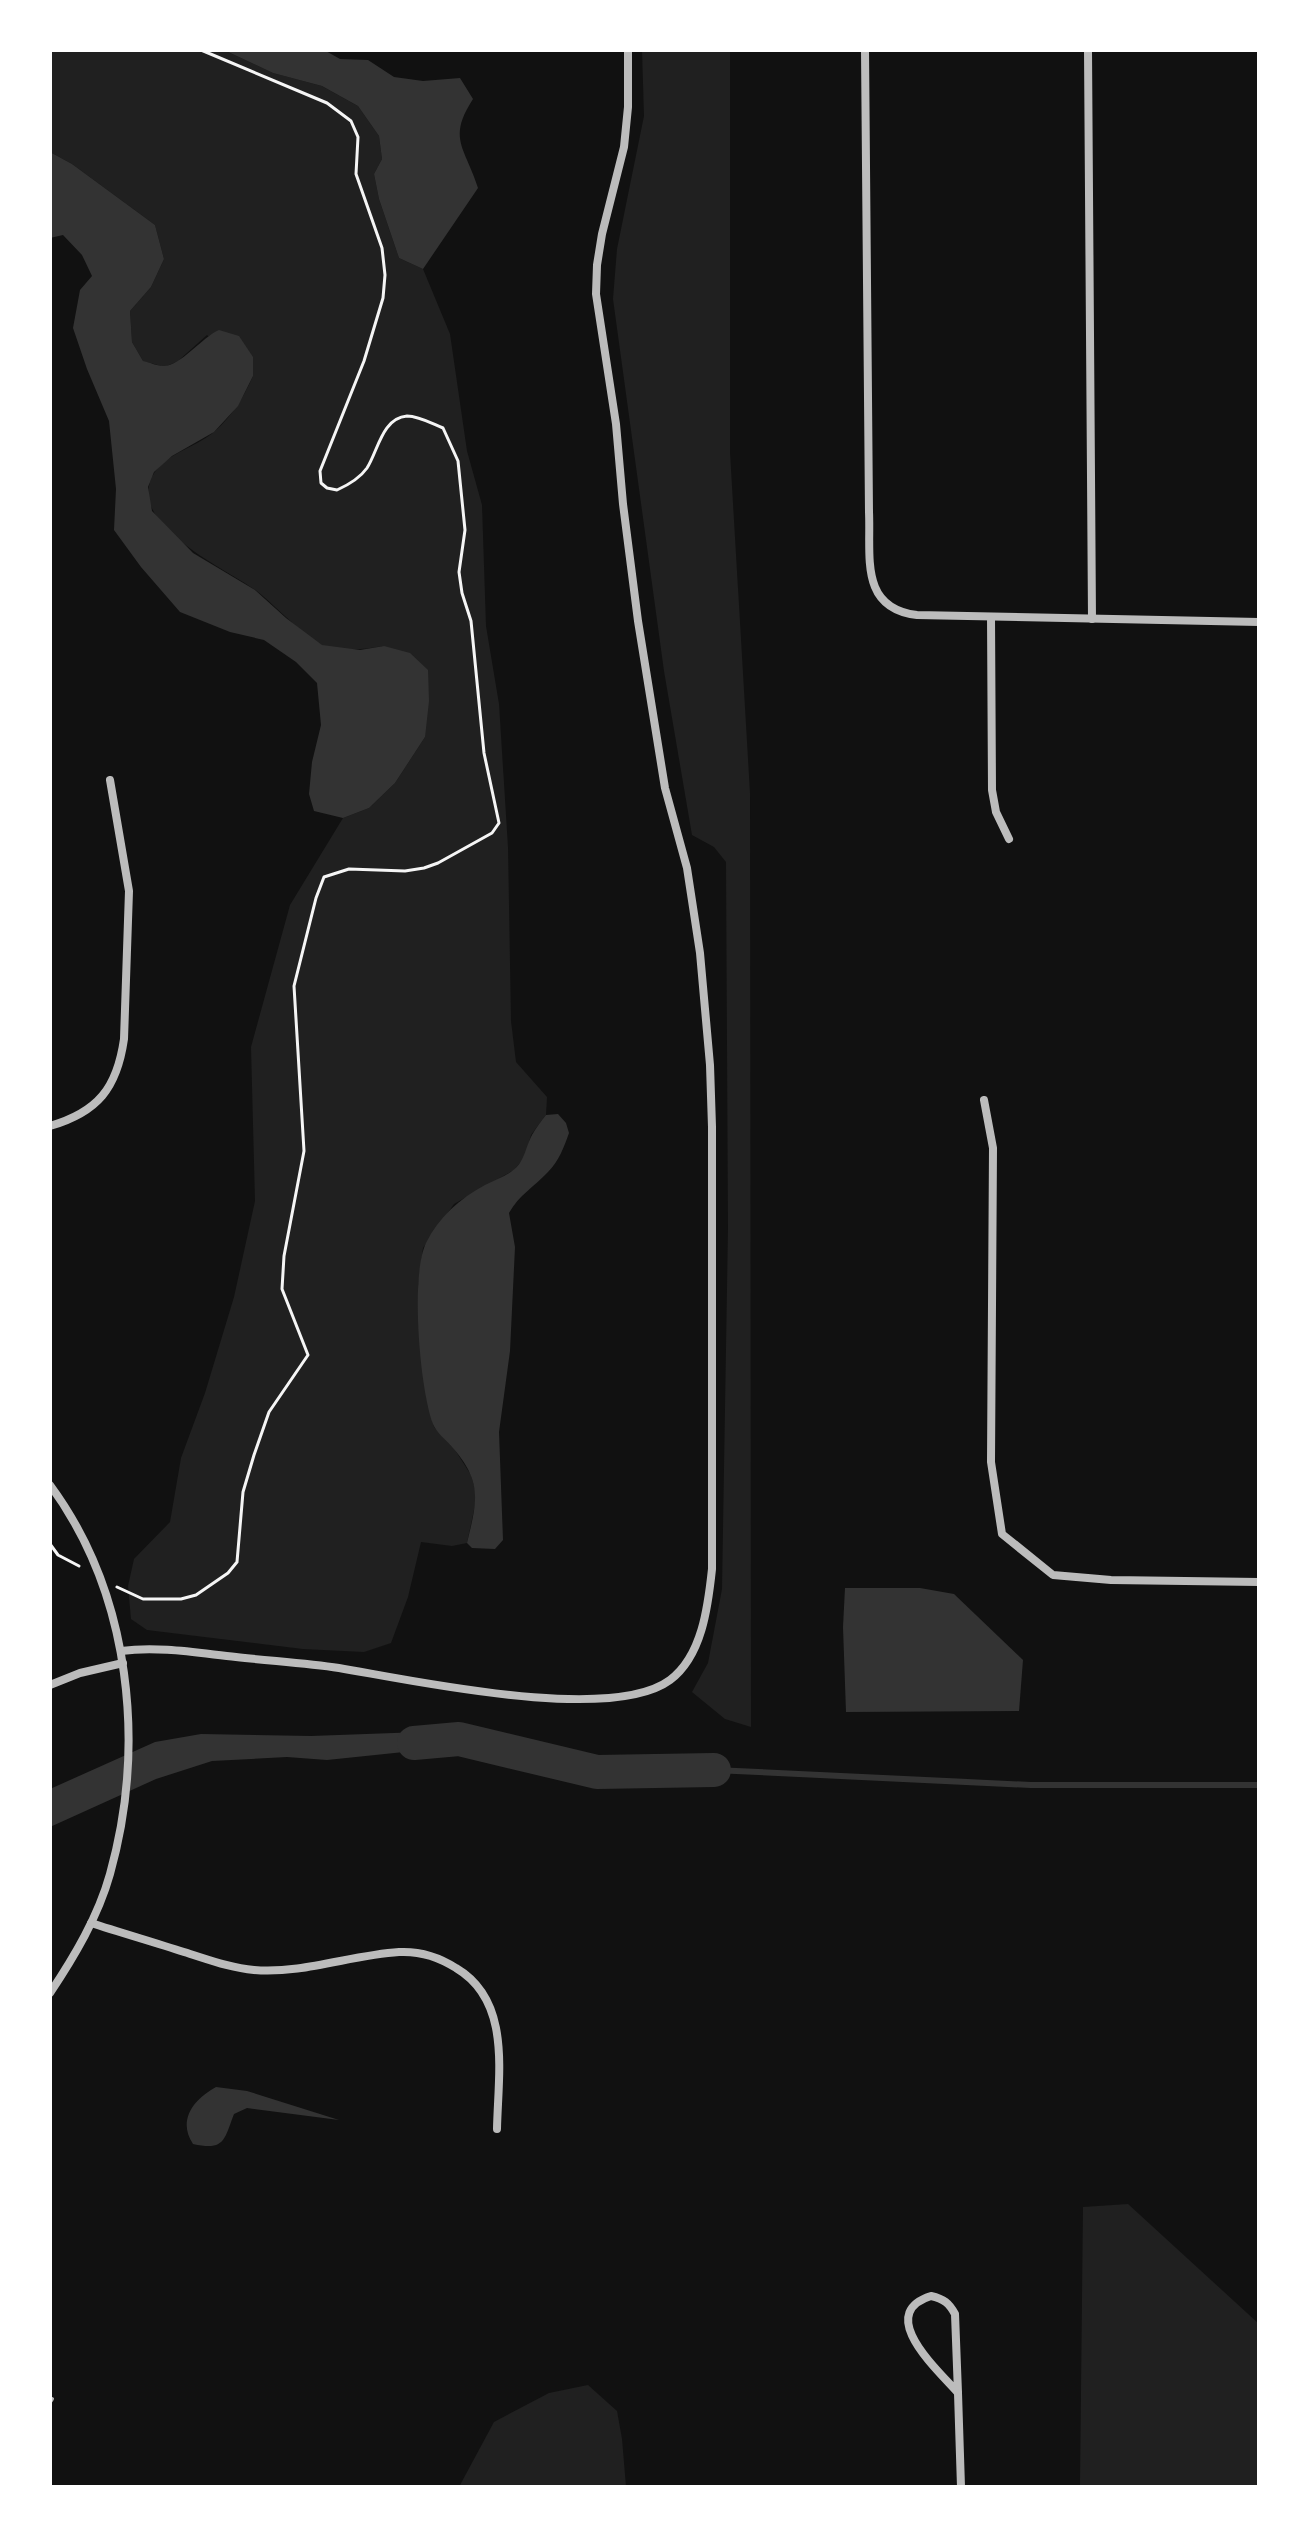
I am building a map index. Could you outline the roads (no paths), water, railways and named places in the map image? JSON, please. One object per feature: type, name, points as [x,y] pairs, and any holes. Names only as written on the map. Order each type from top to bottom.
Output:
[{"type":"street","points":[[121,1651],[163,1649],[337,1668],[485,1693],[604,1698],[639,1694],[670,1680],[691,1655],[702,1627],[712,1569],[710,1065],[696,925],[687,868],[665,788],[638,621],[616,424],[596,294],[602,234],[624,147],[628,50]]},
{"type":"street","points":[[865,50],[871,578],[879,598],[904,614],[917,615],[1259,622]]},
{"type":"street","points":[[1088,50],[1092,619]]},
{"type":"street","points":[[991,617],[992,790],[996,812],[1009,839]]},
{"type":"street","points":[[50,1126],[72,1120],[88,1111],[102,1098],[121,1061],[129,891],[110,780]]},
{"type":"street","points":[[984,1100],[993,1148],[991,1462],[1002,1534],[1053,1575],[1111,1580],[1259,1582]]},
{"type":"street","points":[[50,1485],[86,1544],[99,1577],[121,1651],[129,1701],[123,1807],[109,1875],[91,1923],[50,1993]]},
{"type":"street","points":[[50,1685],[80,1673],[123,1663]]},
{"type":"street","points":[[91,1923],[228,1966],[255,1970],[285,1970],[401,1952],[445,1960],[476,1984],[495,2019],[499,2042],[497,2129]]},
{"type":"street","points":[[958,2393],[915,2345],[910,2332],[912,2307],[931,2296],[942,2298],[950,2304],[955,2314],[958,2393],[961,2487]]},
{"type":"waterway","points":[[414,1743],[459,1739],[597,1772],[714,1770]]},
{"type":"waterway","points":[[714,1770],[1031,1785],[1259,1785]]}]
